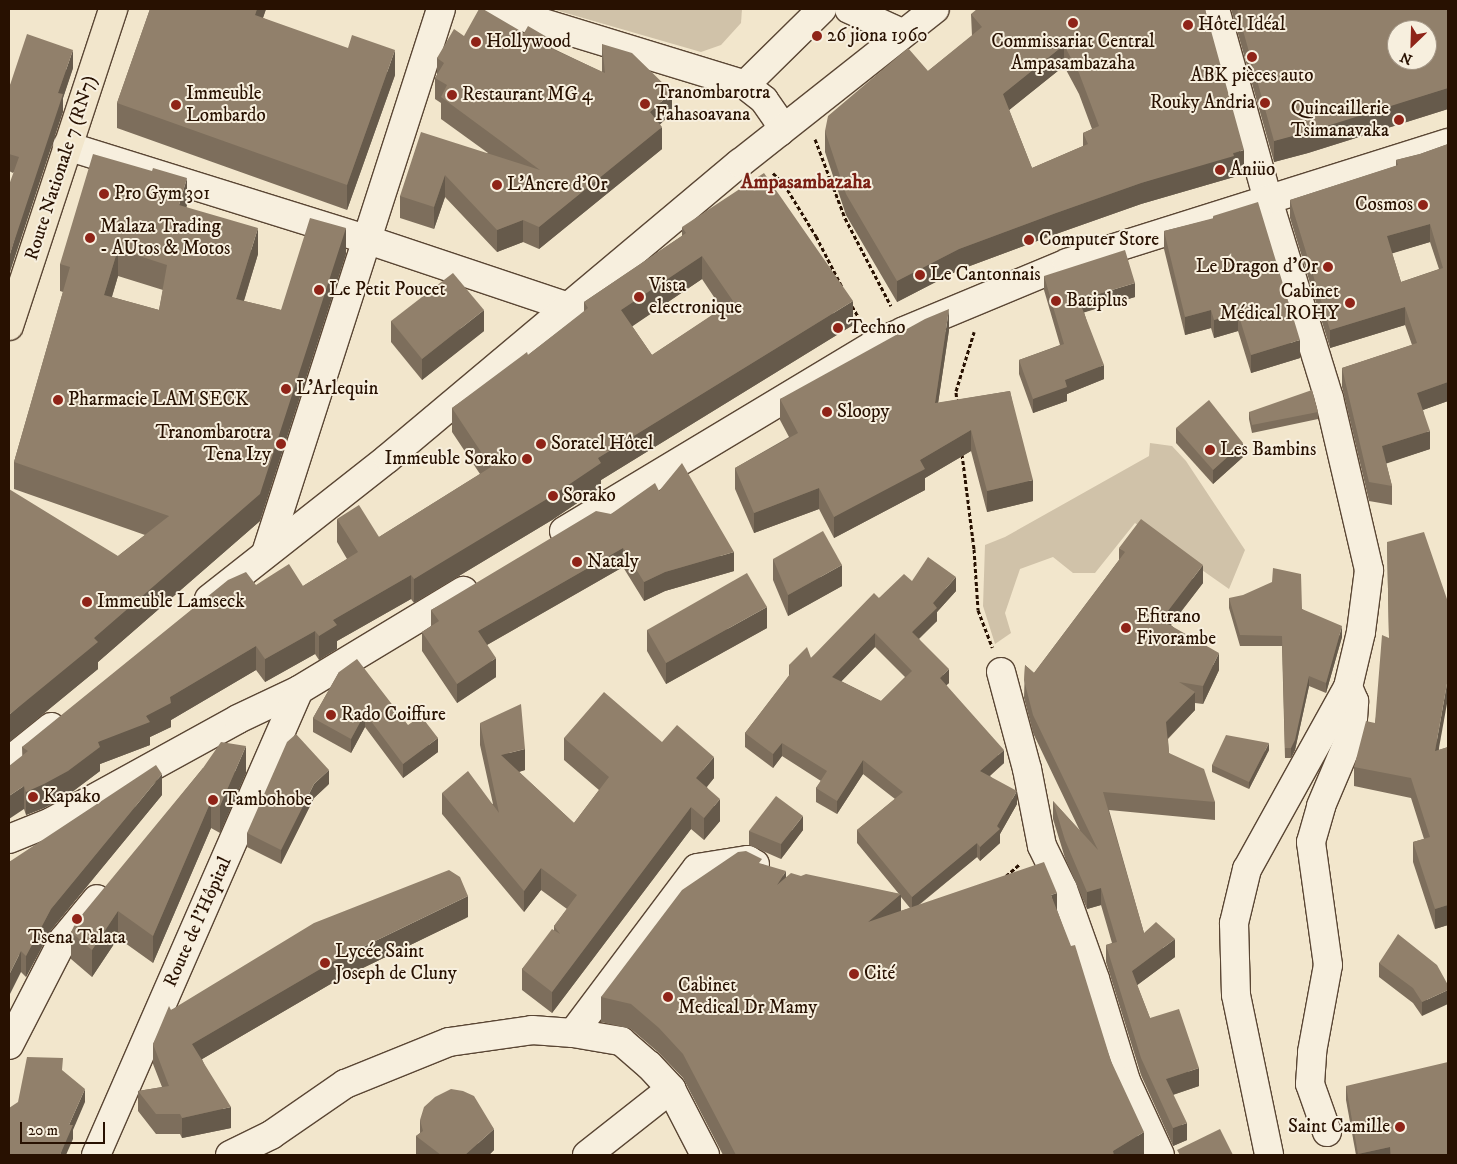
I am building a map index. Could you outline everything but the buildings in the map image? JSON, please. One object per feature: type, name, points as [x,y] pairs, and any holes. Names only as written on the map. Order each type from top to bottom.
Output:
[{"type":"main road","name":"Route Nationale 7 (RN7)","points":[[9,326],[113,9]]},
{"type":"street","points":[[266,552],[441,9]]},
{"type":"street","points":[[497,9],[745,85],[768,106],[778,120],[780,132]]},
{"type":"street","points":[[745,85],[822,9]]},
{"type":"street","points":[[849,9],[902,33]]},
{"type":"street","points":[[192,612],[388,458],[753,154],[902,33],[935,9]]},
{"type":"street","points":[[1215,9],[1268,200],[1329,398],[1369,570],[1361,632],[1348,687],[1247,870],[1234,923],[1236,995],[1269,1155]]},
{"type":"street","points":[[539,546],[873,345],[904,331],[1067,263],[1448,143]]},
{"type":"street","points":[[67,146],[368,240],[568,307]]},
{"type":"street","points":[[9,839],[50,822],[238,719],[300,690],[488,576]]},
{"type":"street","points":[[1001,672],[1027,769],[1042,846],[1066,898],[1095,979],[1126,1081],[1160,1155]]},
{"type":"street","points":[[1327,1132],[1310,1084],[1312,1052],[1328,965],[1311,842],[1321,806],[1352,733],[1354,700],[1348,687]]},
{"type":"street","name":"Route de l'Hôpital","points":[[96,1155],[300,690]]},
{"type":"street","points":[[9,761],[70,711]]},
{"type":"street","points":[[207,763],[238,719]]},
{"type":"street","points":[[573,1032],[697,868],[748,860],[774,873]]},
{"type":"street","points":[[9,1045],[62,940],[112,881]]},
{"type":"street","points":[[230,1155],[271,1135],[345,1084],[449,1042],[532,1030],[573,1032],[621,1041],[649,1065],[671,1089],[705,1155]]},
{"type":"street","points":[[587,1155],[671,1089]]},
{"type":"path","points":[[805,113],[845,218],[904,331]]},
{"type":"path","points":[[753,154],[784,184],[816,236],[847,295]]},
{"type":"path","points":[[958,410],[956,391],[984,298]]},
{"type":"path","points":[[851,303],[873,345]]},
{"type":"path","points":[[962,447],[974,549],[978,610],[1001,672]]},
{"type":"path","points":[[999,882],[1042,846]]},
{"type":"shaded area","points":[[552,9],[742,9],[741,23],[721,45],[701,52]]},
{"type":"shaded area","points":[[1150,443],[1172,446],[1186,461],[1245,550],[1229,589],[1135,523],[1095,573],[1073,573],[1053,557],[1020,569],[1005,613],[1011,633],[995,644],[983,606],[985,545],[1005,537],[1149,456]]},
{"type":"place","name":"Commissariat Central Ampasambazaha","points":[[1073,23]]},
{"type":"place","name":"Hôtel Idéal","points":[[1188,25]]},
{"type":"place","name":"26 jiona 1960","points":[[817,36]]},
{"type":"place","name":"Hollywood","points":[[476,42]]},
{"type":"place","name":"ABK pièces auto","points":[[1252,57]]},
{"type":"place","name":"Restaurant MG 4","points":[[452,95]]},
{"type":"place","name":"Rouky Andria","points":[[1265,103]]},
{"type":"place","name":"Tranombarotra Fahasoavana","points":[[645,104]]},
{"type":"place","name":"Immeuble Lombardo","points":[[176,105]]},
{"type":"place","name":"Quincaillerie Tsimanavaka","points":[[1399,120]]},
{"type":"place","name":"Aniüo","points":[[1220,170]]},
{"type":"place","name":"L'Ancre d'Or","points":[[497,185]]},
{"type":"place","name":"Pro Gym 301","points":[[104,194]]},
{"type":"place","name":"Cosmos","points":[[1423,205]]},
{"type":"place","name":"Malaza Trading - AUtos & Motos","points":[[90,238]]},
{"type":"place","name":"Computer Store","points":[[1029,240]]},
{"type":"place","name":"Le Dragon d'Or","points":[[1328,267]]},
{"type":"place","name":"Le Cantonnais","points":[[920,275]]},
{"type":"place","name":"Le Petit Poucet","points":[[319,290]]},
{"type":"place","name":"Vista electronique","points":[[639,297]]},
{"type":"place","name":"Batiplus","points":[[1056,301]]},
{"type":"place","name":"Cabinet Médical ROHY","points":[[1350,303]]},
{"type":"place","name":"Techno","points":[[838,328]]},
{"type":"place","name":"L'Arlequin","points":[[286,389]]},
{"type":"place","name":"Pharmacie LAM SECK","points":[[58,400]]},
{"type":"place","name":"Sloopy","points":[[827,412]]},
{"type":"place","name":"Tranombarotra Tena Izy","points":[[281,444]]},
{"type":"place","name":"Soratel Hôtel","points":[[541,444]]},
{"type":"place","name":"Les Bambins","points":[[1210,450]]},
{"type":"place","name":"Immeuble Sorako","points":[[527,459]]},
{"type":"place","name":"Sorako","points":[[553,496]]},
{"type":"place","name":"Nataly","points":[[577,562]]},
{"type":"place","name":"Immeuble Lamseck","points":[[87,602]]},
{"type":"place","name":"Efitrano Fivorambe","points":[[1126,628]]},
{"type":"place","name":"Rado Coiffure","points":[[331,715]]},
{"type":"place","name":"Kapako","points":[[33,797]]},
{"type":"place","name":"Tambohobe","points":[[213,800]]},
{"type":"place","name":"Tsena Talata","points":[[77,919]]},
{"type":"place","name":"Lycée Saint Joseph de Cluny","points":[[325,963]]},
{"type":"place","name":"Cité","points":[[854,974]]},
{"type":"place","name":"Cabinet Medical Dr Mamy","points":[[668,997]]},
{"type":"place","name":"Saint Camille","points":[[1400,1127]]},
{"type":"district","name":"Ampasambazaha","points":[[806,182]]}]
